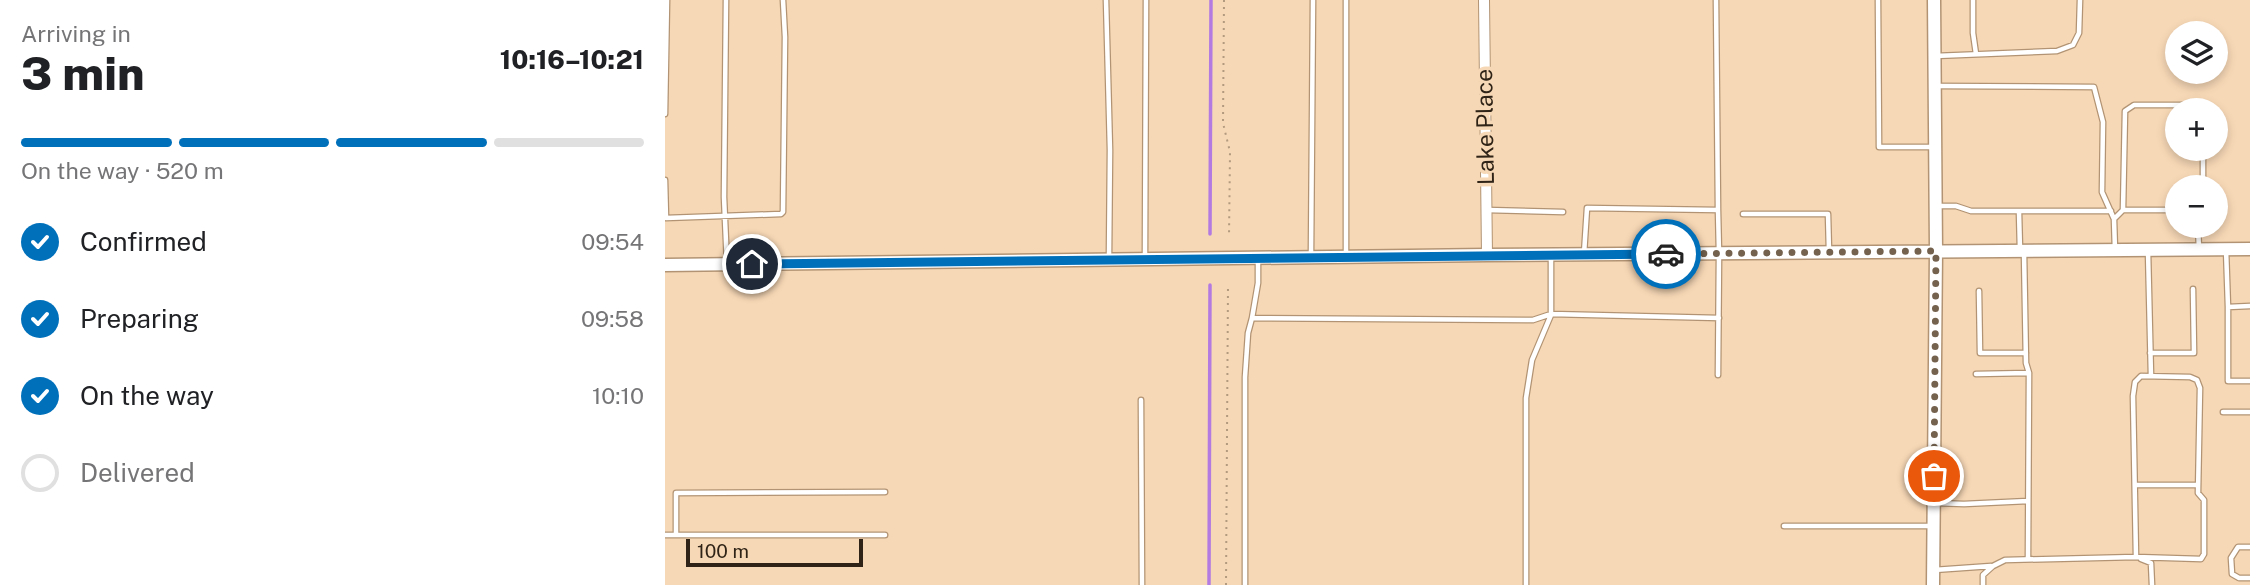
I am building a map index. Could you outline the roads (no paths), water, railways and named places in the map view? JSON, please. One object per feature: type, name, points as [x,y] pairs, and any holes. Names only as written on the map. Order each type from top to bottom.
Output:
[{"type":"street","name":"Lake Place","points":[[1484,0],[1487,255]]},
{"type":"street","points":[[1933,585],[1936,251],[1934,0]]},
{"type":"street","points":[[665,265],[2250,249]]},
{"type":"lane","points":[[665,114],[667,0]]},
{"type":"lane","points":[[726,0],[727,264]]},
{"type":"lane","points":[[665,180],[666,218],[783,212],[783,0]]},
{"type":"lane","points":[[1107,0],[1109,260]]},
{"type":"lane","points":[[1145,259],[1146,0]]},
{"type":"lane","points":[[1311,257],[1313,0]]},
{"type":"lane","points":[[1346,0],[1346,257]]},
{"type":"lane","points":[[1716,0],[1718,375]]},
{"type":"lane","points":[[1878,0],[1879,146],[1935,147]]},
{"type":"lane","points":[[1973,0],[1976,54]]},
{"type":"lane","points":[[1934,56],[2057,51],[2073,45],[2079,33],[2080,0]]},
{"type":"lane","points":[[1934,86],[2094,87],[2103,122],[2102,192],[2114,219],[2115,250]]},
{"type":"lane","points":[[2114,219],[2123,210],[2125,111],[2134,105],[2165,105]]},
{"type":"lane","points":[[1935,206],[1956,206],[1971,211],[2111,211]]},
{"type":"lane","points":[[1584,254],[1587,208],[1717,209]]},
{"type":"lane","points":[[1486,210],[1563,212]]},
{"type":"lane","points":[[2123,210],[2165,210]]},
{"type":"lane","points":[[2019,212],[2029,373],[2028,558]]},
{"type":"lane","points":[[1743,214],[1828,214],[1829,252]]},
{"type":"lane","points":[[2199,238],[2199,249]]},
{"type":"lane","points":[[2225,249],[2228,382],[2250,381]]},
{"type":"lane","points":[[2148,250],[2151,376]]},
{"type":"lane","points":[[1526,585],[1525,398],[1532,360],[1551,314],[1551,254]]},
{"type":"lane","points":[[1245,585],[1245,377],[1248,333],[1258,283],[1258,258]]},
{"type":"lane","points":[[2150,353],[2194,353],[2193,289]]},
{"type":"lane","points":[[1979,291],[1980,354],[2026,353]]},
{"type":"lane","points":[[2228,307],[2250,306]]},
{"type":"lane","points":[[1252,318],[1533,320],[1551,314],[1719,318]]},
{"type":"lane","points":[[1976,374],[2029,373]]},
{"type":"lane","points":[[1983,585],[1983,575],[2005,560],[2137,557],[2201,559],[2204,554],[2204,500],[2198,493],[2200,388],[2197,380],[2190,377],[2141,376],[2135,382],[2133,396],[2137,557]]},
{"type":"lane","points":[[1141,400],[1142,585]]},
{"type":"lane","points":[[2223,412],[2250,412]]},
{"type":"lane","points":[[2135,485],[2198,485]]},
{"type":"lane","points":[[676,535],[676,493],[885,492]]},
{"type":"lane","points":[[1934,503],[2028,501]]},
{"type":"lane","points":[[1784,526],[1933,526]]},
{"type":"lane","points":[[665,535],[885,535]]},
{"type":"lane","points":[[2250,547],[2238,547],[2231,558],[2232,575],[2250,579]]},
{"type":"lane","points":[[2137,557],[2151,564],[2152,585]]},
{"type":"lane","points":[[1933,570],[1993,566]]},
{"type":"waterway","points":[[1210,234],[1211,0]]},
{"type":"waterway","points":[[1209,585],[1210,285]]}]
